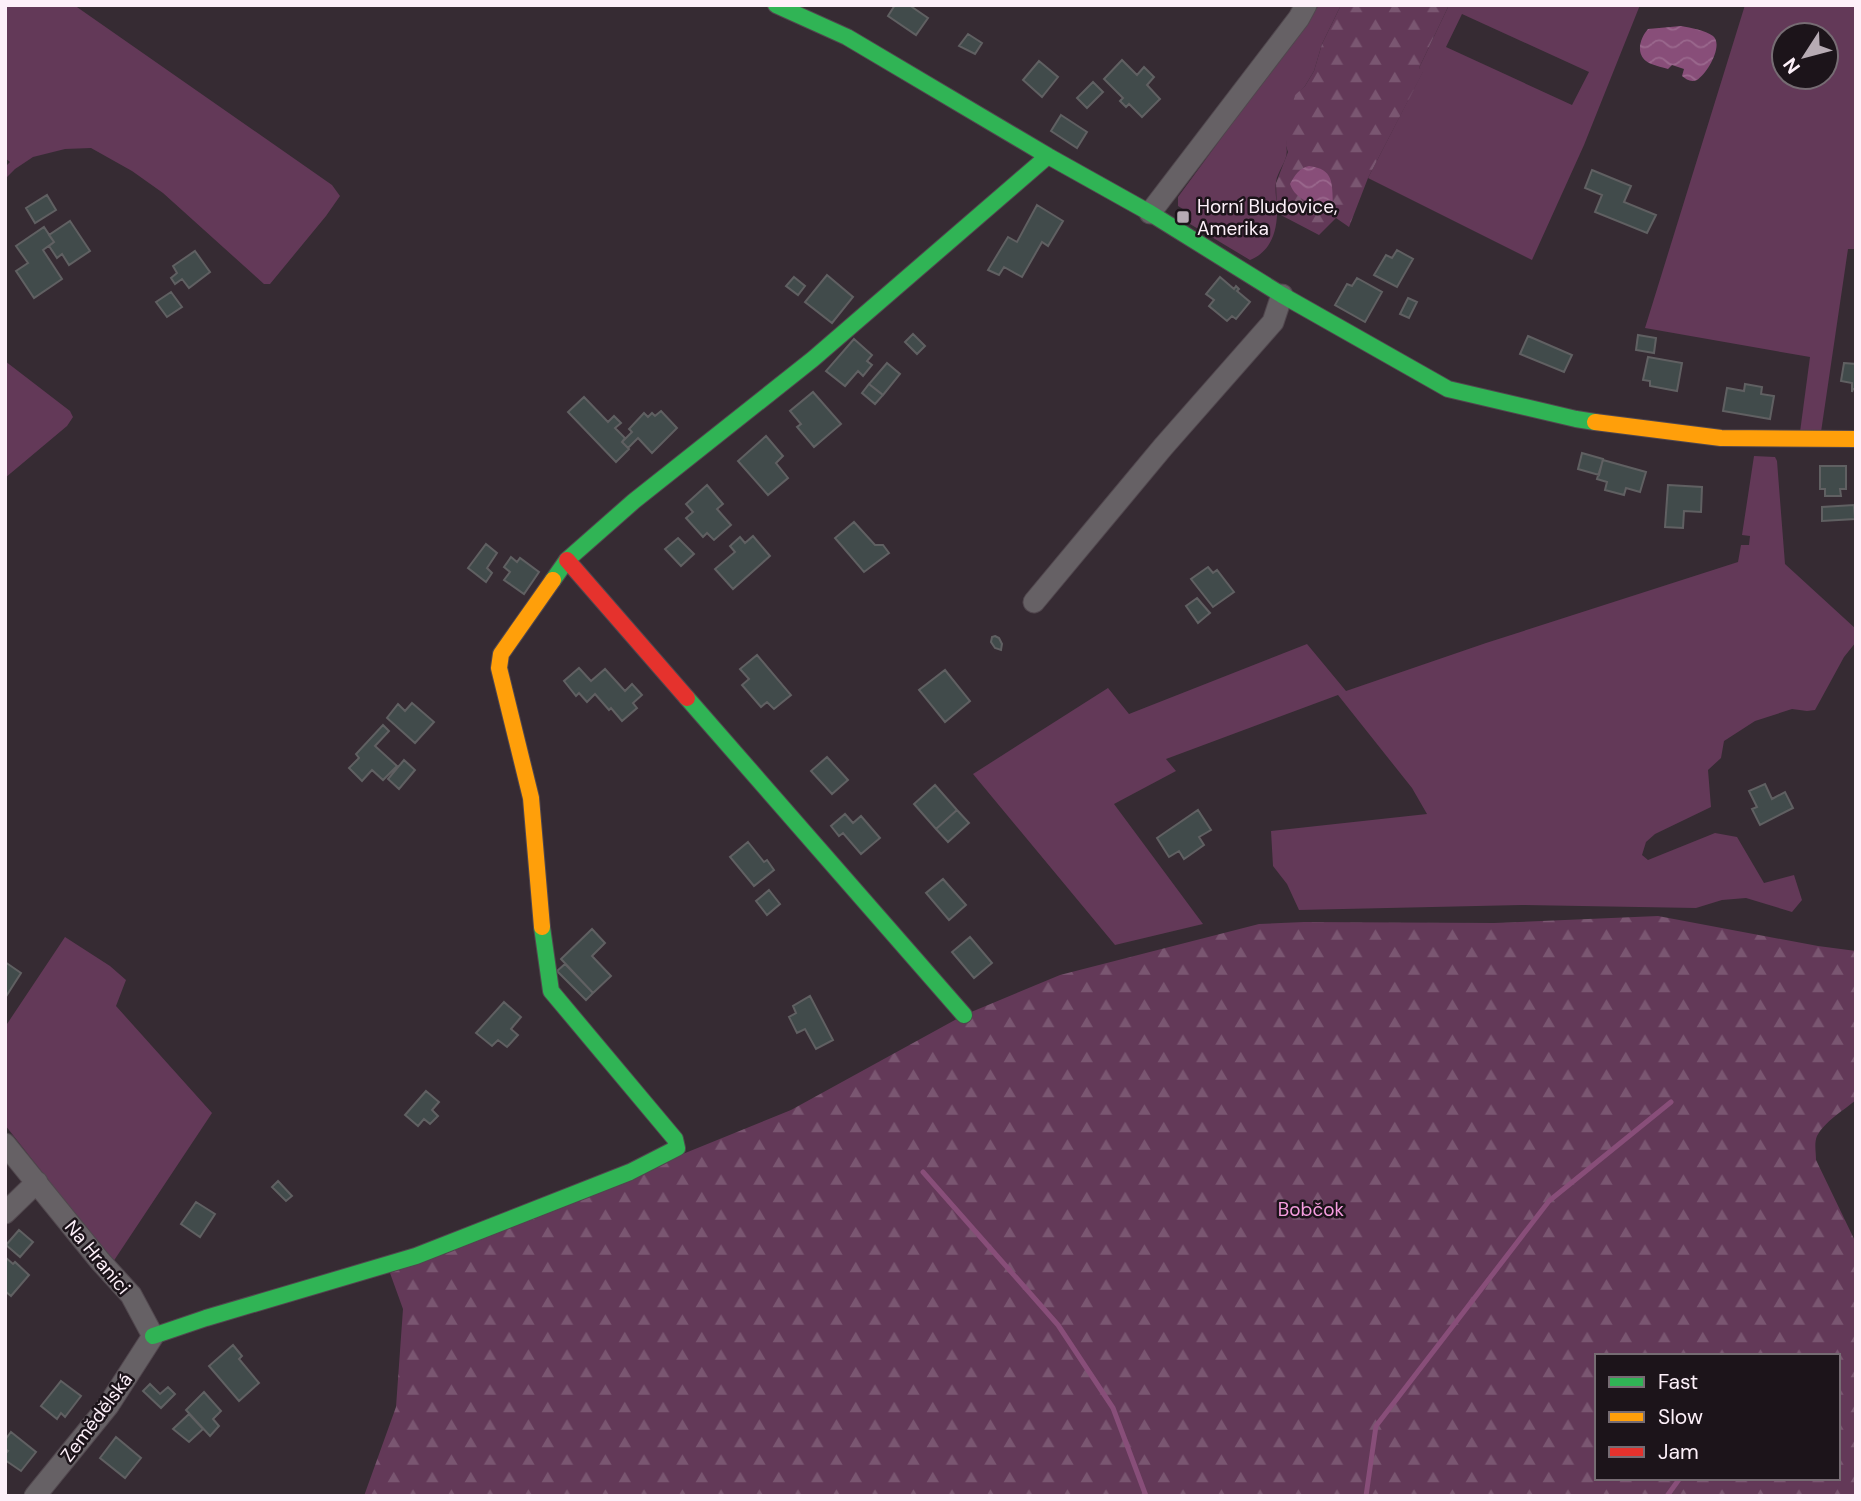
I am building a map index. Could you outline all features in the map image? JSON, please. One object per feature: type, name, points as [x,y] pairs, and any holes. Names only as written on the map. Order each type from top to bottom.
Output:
[{"type":"street","points":[[776,5],[847,37],[1150,213],[1282,295],[1448,390],[1576,419],[1721,438],[1856,439]]},
{"type":"street","points":[[1150,213],[1307,5]]},
{"type":"street","points":[[153,1336],[416,1256],[630,1172],[677,1148],[675,1139],[551,991],[542,944],[531,798],[499,668],[501,654],[567,560],[634,501],[813,359],[1048,156]]},
{"type":"street","points":[[1034,602],[1154,457],[1273,322],[1282,295]]},
{"type":"street","points":[[567,560],[964,1015]]},
{"type":"street","name":"Na Hranici","points":[[5,1144],[131,1295],[153,1336]]},
{"type":"street","points":[[5,1213],[37,1182]]},
{"type":"street","name":"Zemědělská","points":[[35,1496],[108,1406],[153,1336]]},
{"type":"green space","points":[[5,5],[74,5],[332,185],[340,196],[270,284],[264,284],[163,193],[132,171],[91,148],[65,149],[33,157],[5,179],[5,167],[10,162],[5,158]]},
{"type":"green space","points":[[1319,5],[1341,5],[1322,44],[1314,71],[1295,96],[1287,151],[1276,182],[1277,213],[1273,237],[1264,251],[1250,260],[1190,224],[1191,214],[1178,206],[1178,197]]},
{"type":"green space","points":[[1341,5],[1449,5],[1419,68],[1424,70],[1368,178],[1349,227],[1336,218],[1319,235],[1277,213],[1276,183],[1288,152],[1287,125],[1295,95],[1305,86],[1314,71],[1322,44]]},
{"type":"green space","points":[[1449,5],[1640,5],[1584,145],[1532,260],[1368,178],[1423,71],[1419,68]],"holes":[[[1462,14],[1589,72],[1572,105],[1446,47]]]},
{"type":"green space","points":[[1745,5],[1856,5],[1856,249],[1848,249],[1821,432],[1800,432],[1810,357],[1645,328]]},
{"type":"green space","points":[[5,361],[70,411],[73,417],[67,426],[5,478]]},
{"type":"green space","points":[[1754,456],[1775,457],[1777,461],[1785,564],[1856,629],[1856,642],[1844,657],[1815,710],[1792,709],[1755,721],[1724,741],[1721,758],[1708,770],[1711,807],[1655,834],[1646,842],[1642,855],[1648,860],[1715,833],[1737,837],[1764,883],[1794,875],[1802,900],[1792,912],[1746,898],[1722,900],[1696,908],[1522,905],[1299,910],[1287,884],[1273,866],[1271,831],[1427,814],[1412,788],[1338,695],[1166,759],[1176,771],[1114,804],[1203,924],[1115,945],[973,774],[1108,688],[1129,714],[1307,644],[1346,691],[1738,562],[1741,545],[1749,545],[1750,536],[1742,535]]},
{"type":"green space","name":"Bobčok","points":[[1658,916],[1856,951],[1856,1100],[1824,1126],[1815,1145],[1816,1160],[1856,1243],[1856,1496],[364,1496],[396,1407],[403,1309],[390,1273],[791,1110],[964,1015],[1060,975],[1259,924],[1494,923]]},
{"type":"green space","points":[[65,937],[110,966],[126,980],[116,1006],[212,1113],[113,1262],[5,1125],[5,1027]]},
{"type":"water","points":[[1681,26],[1706,32],[1716,40],[1713,59],[1701,77],[1695,81],[1682,76],[1684,69],[1672,65],[1668,69],[1654,65],[1646,61],[1641,53],[1641,40],[1648,29]]},
{"type":"water","points":[[1309,166],[1323,170],[1330,178],[1333,204],[1329,208],[1301,198],[1290,184],[1300,170]]},
{"type":"building","points":[[895,5],[909,5],[928,18],[916,35],[888,16]]},
{"type":"building","points":[[968,34],[982,43],[975,54],[959,46]]},
{"type":"building","points":[[1122,60],[1137,75],[1144,67],[1154,77],[1147,85],[1160,99],[1142,117],[1129,104],[1126,107],[1120,101],[1123,98],[1104,79]]},
{"type":"building","points":[[1039,61],[1058,77],[1042,97],[1023,80]]},
{"type":"building","points":[[1093,82],[1103,92],[1087,108],[1077,98]]},
{"type":"building","points":[[1061,115],[1087,132],[1077,148],[1051,131]]},
{"type":"building","points":[[1592,170],[1631,186],[1624,202],[1656,215],[1647,233],[1595,212],[1602,195],[1585,188]]},
{"type":"building","points":[[47,195],[56,210],[35,223],[26,208]]},
{"type":"building","points":[[1037,205],[1063,221],[1048,246],[1042,242],[1022,277],[1004,267],[999,275],[988,270],[1008,237],[1017,242]]},
{"type":"building","points":[[70,221],[90,251],[69,265],[62,254],[57,258],[49,246],[54,242],[49,235]]},
{"type":"building","points":[[44,227],[54,242],[43,250],[62,279],[34,298],[16,271],[28,263],[16,246]]},
{"type":"building","points":[[1397,250],[1413,259],[1397,287],[1374,275],[1386,255],[1392,258]]},
{"type":"building","points":[[195,251],[210,272],[189,288],[182,279],[175,284],[171,278],[177,273],[173,266]]},
{"type":"building","points":[[827,275],[853,297],[832,323],[805,302]]},
{"type":"building","points":[[794,277],[805,286],[798,295],[786,286]]},
{"type":"building","points":[[1220,277],[1234,289],[1236,286],[1239,289],[1237,291],[1250,302],[1236,319],[1232,316],[1227,321],[1209,306],[1214,300],[1206,294]]},
{"type":"building","points":[[1357,278],[1382,292],[1365,322],[1335,305],[1347,284],[1352,286]]},
{"type":"building","points":[[171,292],[182,307],[167,317],[156,302]]},
{"type":"building","points":[[1408,298],[1417,302],[1409,318],[1400,314]]},
{"type":"building","points":[[913,334],[925,346],[917,354],[905,342]]},
{"type":"building","points":[[1638,335],[1656,338],[1654,353],[1636,350]]},
{"type":"building","points":[[1528,336],[1572,355],[1564,372],[1520,354]]},
{"type":"building","points":[[854,339],[872,355],[867,361],[872,365],[863,376],[858,371],[845,386],[826,371]]},
{"type":"building","points":[[1648,357],[1682,363],[1677,391],[1650,386],[1650,381],[1643,380]]},
{"type":"building","points":[[887,363],[900,374],[883,395],[869,384]]},
{"type":"building","points":[[1844,363],[1856,364],[1856,389],[1852,392],[1852,383],[1841,381]]},
{"type":"building","points":[[869,384],[883,395],[875,404],[862,393]]},
{"type":"building","points":[[1745,384],[1762,387],[1761,394],[1774,396],[1770,419],[1723,411],[1727,388],[1744,391]]},
{"type":"building","points":[[813,392],[841,424],[814,447],[797,427],[801,424],[790,411]]},
{"type":"building","points":[[584,397],[608,422],[614,416],[621,423],[615,428],[625,438],[622,442],[629,449],[616,462],[568,412]]},
{"type":"building","points":[[661,411],[677,428],[652,453],[638,438],[628,448],[622,442],[632,432],[629,429],[644,413],[648,417]]},
{"type":"building","points":[[766,436],[783,456],[776,463],[788,478],[768,495],[738,461]]},
{"type":"building","points":[[1582,453],[1603,459],[1599,475],[1578,469]]},
{"type":"building","points":[[1603,460],[1646,472],[1640,492],[1626,488],[1624,495],[1605,490],[1607,482],[1597,479]]},
{"type":"building","points":[[1820,466],[1846,466],[1846,489],[1840,489],[1841,496],[1825,496],[1825,489],[1820,489]]},
{"type":"building","points":[[707,485],[723,504],[717,509],[731,525],[714,540],[707,533],[703,537],[686,518],[693,512],[686,504]]},
{"type":"building","points":[[1668,485],[1702,487],[1701,512],[1684,511],[1683,528],[1665,527]]},
{"type":"building","points":[[1854,505],[1855,519],[1822,521],[1822,507]]},
{"type":"building","points":[[854,522],[875,545],[883,545],[889,553],[864,572],[835,538]]},
{"type":"building","points":[[753,536],[770,556],[733,589],[715,569],[735,552],[730,546],[740,537],[745,543]]},
{"type":"building","points":[[678,538],[694,554],[681,566],[665,549]]},
{"type":"building","points":[[486,544],[497,553],[487,568],[492,573],[486,582],[468,568]]},
{"type":"building","points":[[511,557],[517,562],[520,558],[539,572],[524,594],[504,580],[510,572],[504,567]]},
{"type":"building","points":[[1208,567],[1213,573],[1217,570],[1234,592],[1213,607],[1191,579]]},
{"type":"building","points":[[1197,598],[1210,613],[1198,623],[1186,606]]},
{"type":"building","points":[[995,636],[1002,644],[1001,650],[995,648],[991,642]]},
{"type":"building","points":[[757,655],[791,695],[774,709],[767,702],[761,707],[742,685],[749,679],[740,669]]},
{"type":"building","points":[[579,668],[591,681],[605,669],[625,691],[632,684],[642,695],[633,703],[637,708],[622,721],[595,694],[587,702],[579,693],[576,696],[564,681]]},
{"type":"building","points":[[945,670],[970,701],[945,722],[919,690]]},
{"type":"building","points":[[412,703],[434,722],[415,743],[387,718],[398,704],[405,711]]},
{"type":"building","points":[[383,725],[389,731],[375,746],[397,766],[383,780],[372,770],[362,781],[349,768],[359,758],[356,754]]},
{"type":"building","points":[[827,757],[848,780],[832,794],[811,771]]},
{"type":"building","points":[[404,760],[415,770],[399,789],[388,779]]},
{"type":"building","points":[[1765,784],[1772,799],[1785,792],[1793,808],[1760,825],[1752,809],[1757,807],[1749,791]]},
{"type":"building","points":[[935,785],[957,810],[936,829],[914,804]]},
{"type":"building","points":[[957,810],[969,823],[948,842],[936,829]]},
{"type":"building","points":[[1198,810],[1211,830],[1199,837],[1204,845],[1184,859],[1179,851],[1169,857],[1157,838]]},
{"type":"building","points":[[845,814],[853,823],[861,816],[880,838],[861,854],[843,833],[839,836],[831,826]]},
{"type":"building","points":[[748,842],[774,870],[754,886],[730,857]]},
{"type":"building","points":[[943,879],[966,905],[949,920],[926,893]]},
{"type":"building","points":[[769,890],[780,904],[767,915],[756,901]]},
{"type":"building","points":[[592,929],[605,943],[592,956],[611,976],[593,993],[561,959]]},
{"type":"building","points":[[970,937],[992,963],[974,978],[952,952]]},
{"type":"building","points":[[5,962],[21,973],[5,998]]},
{"type":"building","points":[[565,964],[593,993],[586,1000],[557,971]]},
{"type":"building","points":[[810,996],[833,1040],[816,1049],[805,1029],[797,1033],[789,1017],[796,1013],[793,1006]]},
{"type":"building","points":[[504,1002],[521,1017],[511,1029],[518,1035],[507,1047],[498,1040],[492,1046],[476,1033]]},
{"type":"building","points":[[426,1091],[439,1102],[432,1110],[438,1116],[430,1124],[424,1119],[418,1126],[405,1115]]},
{"type":"building","points":[[278,1181],[292,1196],[286,1201],[272,1187]]},
{"type":"building","points":[[196,1202],[215,1214],[200,1237],[181,1224]]},
{"type":"building","points":[[19,1230],[33,1242],[20,1257],[6,1245]]},
{"type":"building","points":[[5,1257],[29,1275],[11,1296],[5,1291]]},
{"type":"building","points":[[233,1345],[242,1356],[239,1359],[259,1383],[239,1401],[209,1366]]},
{"type":"building","points":[[61,1381],[81,1396],[65,1417],[61,1413],[57,1419],[41,1406]]},
{"type":"building","points":[[150,1384],[160,1394],[168,1387],[175,1394],[161,1408],[143,1391]]},
{"type":"building","points":[[204,1392],[221,1411],[213,1419],[219,1426],[210,1436],[186,1410]]},
{"type":"building","points":[[189,1414],[203,1429],[189,1442],[173,1429]]},
{"type":"building","points":[[11,1432],[36,1452],[21,1471],[5,1460],[8,1451],[5,1449],[5,1440]]},
{"type":"building","points":[[116,1437],[141,1458],[125,1478],[100,1458]]},
{"type":"waterway","points":[[1366,1496],[1376,1426],[1549,1201],[1671,1102]]},
{"type":"waterway","points":[[923,1172],[1058,1325],[1113,1408],[1146,1496]]},
{"type":"waterway","points":[[1667,1496],[1679,1480]]},
{"type":"traffic: fast","points":[[776,5],[847,37],[1150,213],[1282,295],[1448,389],[1595,422]]},
{"type":"traffic: fast","points":[[553,580],[567,560],[634,501],[813,359],[1048,156]]},
{"type":"traffic: fast","points":[[687,698],[964,1015]]},
{"type":"traffic: fast","points":[[153,1336],[416,1256],[630,1172],[677,1148],[675,1139],[551,991],[542,927]]},
{"type":"traffic: slow","points":[[1595,422],[1721,438],[1856,439]]},
{"type":"traffic: slow","points":[[542,927],[531,798],[499,668],[501,654],[553,580]]},
{"type":"traffic: jam","points":[[567,560],[687,698]]},
{"type":"place","name":"Horní Bludovice, Amerika","points":[[1183,217]]}]
